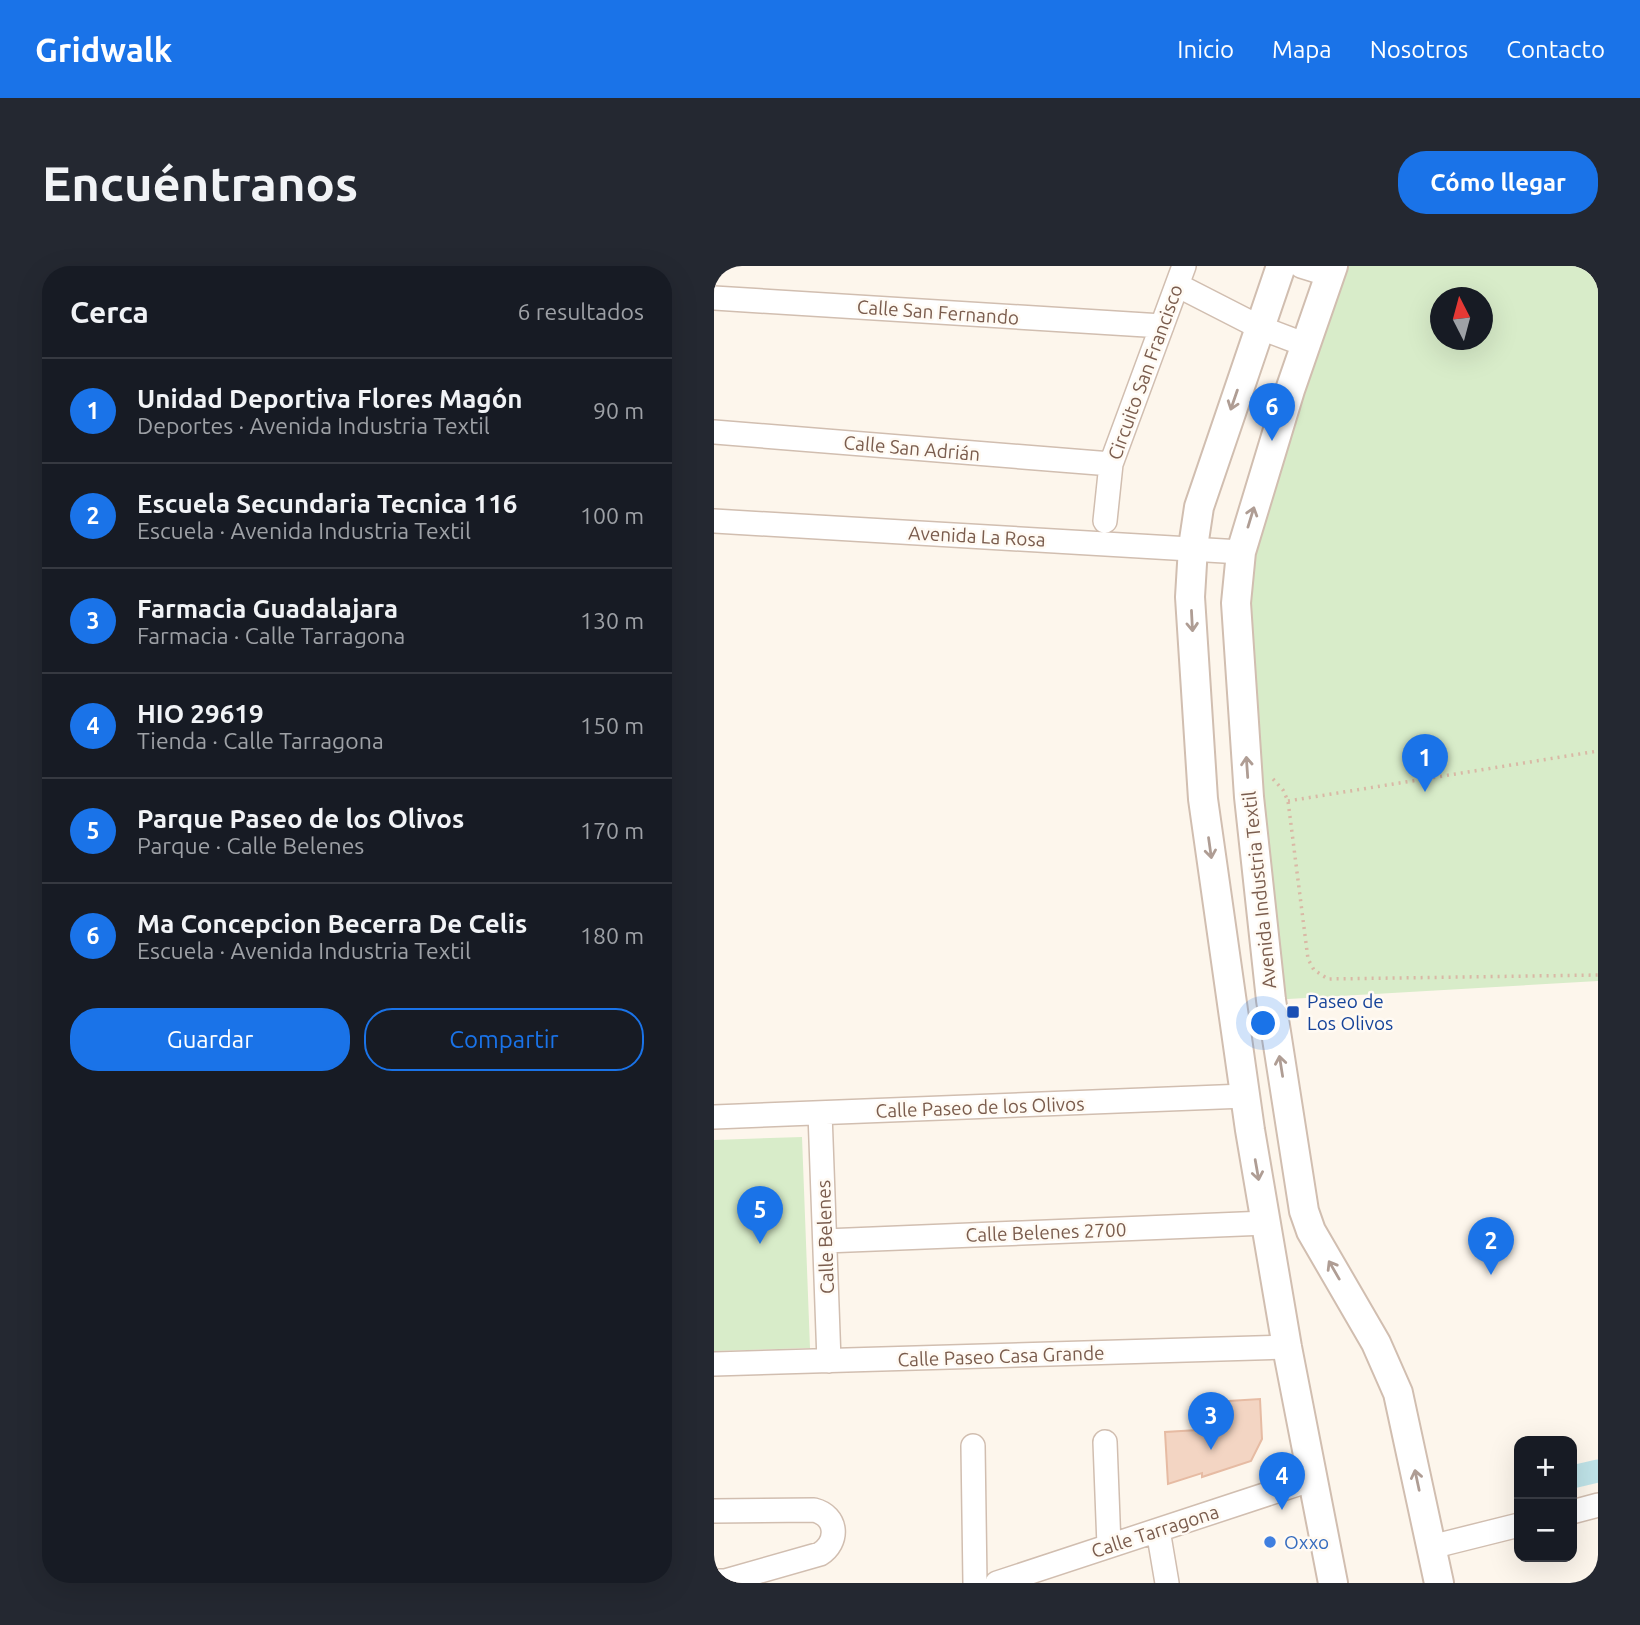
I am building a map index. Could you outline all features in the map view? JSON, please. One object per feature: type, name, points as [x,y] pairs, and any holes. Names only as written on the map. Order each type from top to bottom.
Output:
[{"type":"street","name":"Avenida Industria Textil","points":[[1281,266],[1212,462],[1199,507],[1193,547],[1191,597],[1203,799],[1245,1096],[1287,1347],[1333,1583]]},
{"type":"street","points":[[1301,266],[1332,271]]},
{"type":"street","name":"Avenida Industria Textil","points":[[1332,271],[1241,552],[1236,603],[1247,774],[1271,1000],[1304,1211],[1311,1230],[1376,1343],[1398,1393],[1439,1583]]},
{"type":"street","points":[[1180,276],[1261,328],[1306,345]]},
{"type":"street","name":"Circuito San Francisco","points":[[1105,521],[1111,464],[1180,276]]},
{"type":"street","name":"Calle San Fernando","points":[[714,298],[1162,326]]},
{"type":"street","name":"Calle San Adrián","points":[[714,432],[1111,464]]},
{"type":"street","name":"Avenida La Rosa","points":[[714,521],[1193,547],[1241,552]]},
{"type":"street","name":"Calle Paseo de los Olivos","points":[[714,1117],[1245,1096]]},
{"type":"street","name":"Calle Belenes","points":[[820,1113],[830,1361]]},
{"type":"street","points":[[1250,1129],[1272,1129],[1291,1133]]},
{"type":"street","name":"Calle Belenes 2700","points":[[825,1241],[1266,1223]]},
{"type":"street","name":"Calle Paseo Casa Grande","points":[[714,1364],[1287,1347]]},
{"type":"street","points":[[1105,1443],[1109,1546]]},
{"type":"street","points":[[973,1446],[975,1583]]},
{"type":"street","name":"Calle Tarragona","points":[[997,1583],[1051,1574],[1109,1546],[1313,1479]]},
{"type":"street","points":[[1577,1511],[1598,1505]]},
{"type":"street","points":[[714,1511],[814,1510],[827,1516],[834,1528],[831,1544],[820,1554],[722,1582]]},
{"type":"street","points":[[1431,1546],[1514,1526]]},
{"type":"street","points":[[1158,1530],[1167,1583]]},
{"type":"path","points":[[1288,801],[1598,751]]},
{"type":"path","points":[[1247,774],[1271,777],[1283,790],[1288,801],[1308,959],[1314,970],[1321,975],[1328,979],[1598,975]]},
{"type":"green space","points":[[1337,266],[1598,266],[1598,981],[1271,1000],[1236,603]]},
{"type":"green space","points":[[802,1137],[810,1348],[714,1351],[714,1140]]},
{"type":"building","points":[[1260,1399],[1262,1439],[1251,1461],[1202,1477],[1202,1473],[1168,1484],[1165,1432],[1215,1429],[1213,1402]]},
{"type":"waterway","points":[[1577,1476],[1598,1471]]},
{"type":"place","name":"Ma Concepcion Becerra De Celis","points":[[1272,441]]},
{"type":"place","name":"Unidad Deportiva Flores Magón","points":[[1425,792]]},
{"type":"place","name":"Paseo de Los Olivos","points":[[1293,1012]]},
{"type":"place","name":"Parque Paseo de los Olivos","points":[[760,1244]]},
{"type":"place","name":"Escuela Secundaria Tecnica 116","points":[[1491,1275]]},
{"type":"place","name":"Farmacia Guadalajara","points":[[1211,1450]]},
{"type":"place","name":"HIO 29619","points":[[1282,1510]]},
{"type":"place","name":"Oxxo","points":[[1270,1542]]}]
